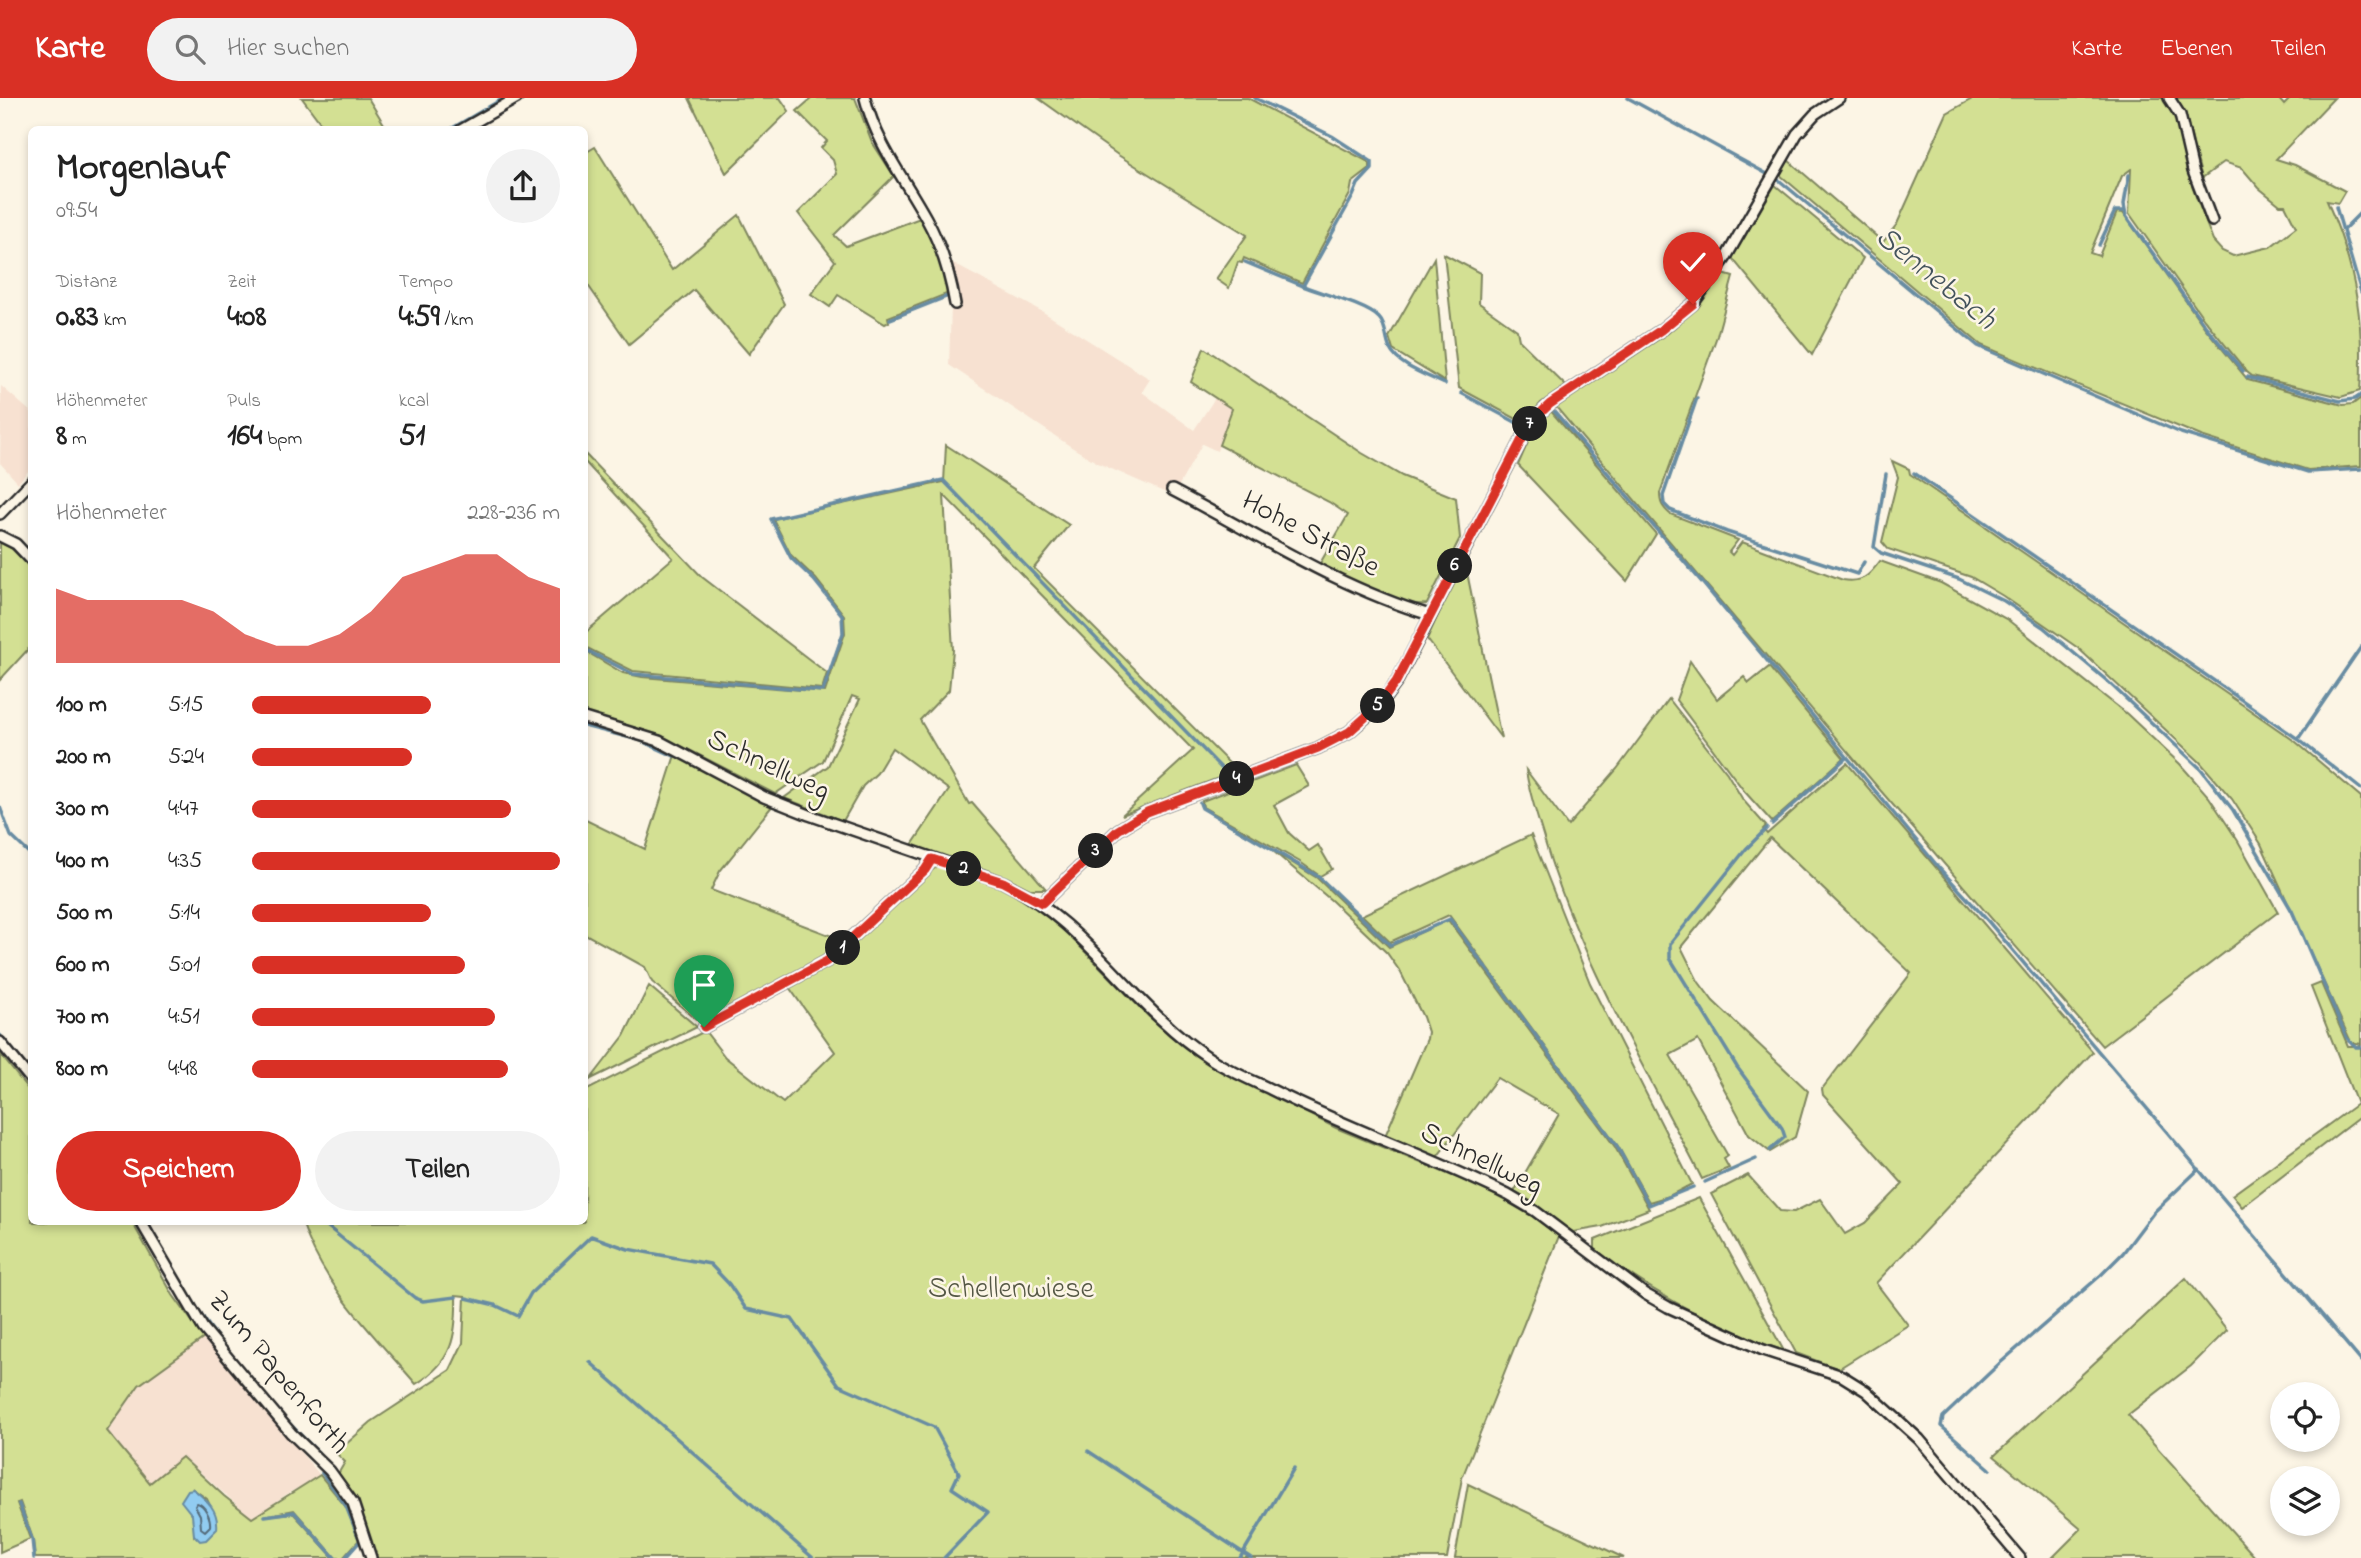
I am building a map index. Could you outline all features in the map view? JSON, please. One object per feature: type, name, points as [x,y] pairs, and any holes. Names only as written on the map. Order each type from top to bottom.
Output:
[{"type":"street","points":[[468,126],[517,98]]},
{"type":"street","points":[[865,98],[880,141],[940,247],[956,304]]},
{"type":"street","points":[[1042,903],[1118,830],[1147,812],[1318,748],[1349,732],[1378,706],[1396,682],[1531,422],[1550,404],[1661,330],[1693,304],[1725,259],[1797,134],[1825,101],[1839,98]]},
{"type":"street","points":[[2169,98],[2180,115],[2193,171],[2212,221]]},
{"type":"street","points":[[0,514],[28,485]]},
{"type":"street","name":"Hohe Straße","points":[[1171,490],[1357,589],[1391,604],[1430,615]]},
{"type":"street","points":[[0,536],[16,544],[28,557]]},
{"type":"street","name":"Schnellweg","points":[[588,719],[640,733],[764,797],[932,859],[1003,882],[1042,903],[1059,916],[1152,1012],[1210,1059],[1318,1113],[1508,1195],[1535,1211],[1645,1294],[1668,1307],[1763,1350],[1842,1376],[1866,1391],[1919,1439],[2020,1558]]},
{"type":"street","points":[[704,1027],[827,961],[925,870],[932,859]]},
{"type":"street","points":[[0,1042],[28,1076]]},
{"type":"street","name":"Zum Papenforth","points":[[143,1225],[203,1328],[283,1423],[322,1462],[353,1503],[371,1558]]},
{"type":"shaded area","points":[[952,263],[1043,312],[1150,379],[1142,392],[1194,430],[1215,398],[1232,409],[1217,451],[1202,444],[1173,496],[1098,463],[949,365],[951,307],[961,308]]},
{"type":"shaded area","points":[[1,386],[28,409],[28,471],[18,483],[0,463]]},
{"type":"shaded area","points":[[204,1338],[320,1475],[313,1482],[290,1492],[252,1518],[183,1457],[150,1483],[107,1431],[139,1385]]},
{"type":"green space","points":[[302,98],[368,98],[385,126],[323,126]]},
{"type":"green space","points":[[689,98],[780,98],[789,111],[726,173]]},
{"type":"green space","points":[[812,98],[855,98],[872,142],[894,176],[834,235],[846,246],[920,218],[936,249],[949,293],[888,317],[889,322],[885,324],[838,295],[830,307],[811,294],[835,261],[798,213],[837,174],[833,160],[821,148],[827,141],[797,111]]},
{"type":"green space","points":[[1038,98],[1248,98],[1365,160],[1370,164],[1370,169],[1352,183],[1350,194],[1302,283],[1244,258],[1242,263],[1238,262],[1229,288],[1216,279],[1247,235],[1118,155]]},
{"type":"green space","points":[[1974,98],[2164,98],[2176,116],[2194,184],[2192,186],[2213,241],[2222,251],[2233,256],[2270,247],[2296,227],[2285,205],[2280,205],[2259,188],[2242,168],[2224,162],[2202,178],[2185,113],[2176,98],[2278,98],[2284,105],[2291,98],[2334,98],[2276,159],[2295,165],[2345,191],[2338,203],[2327,201],[2342,238],[2356,294],[2360,333],[2360,391],[2341,397],[2252,376],[2247,372],[2204,319],[2129,213],[2131,169],[2122,176],[2090,253],[2099,256],[2117,212],[2123,213],[2205,328],[2248,380],[2343,405],[2353,404],[2361,398],[2361,466],[2308,470],[2201,436],[1981,345],[1780,175],[1788,160],[1883,242],[1897,224],[1947,113]]},
{"type":"green space","points":[[595,147],[672,270],[739,215],[784,304],[749,354],[694,290],[629,344],[588,285],[588,151]]},
{"type":"green space","points":[[1775,185],[1863,258],[1812,355],[1732,258]]},
{"type":"green space","points":[[1444,254],[1480,273],[1479,303],[1517,330],[1519,340],[1566,386],[1541,403],[1524,423],[1459,388]]},
{"type":"green space","points":[[1434,258],[1445,382],[1393,350],[1389,337]]},
{"type":"green space","points":[[1723,274],[1733,277],[1717,336],[1660,493],[1665,509],[1670,514],[1738,540],[1729,552],[1732,555],[1742,542],[1850,581],[1864,577],[1880,561],[1941,583],[2008,620],[2127,714],[2180,764],[2209,797],[2238,841],[2278,912],[2102,1046],[1880,790],[1556,407],[1668,333],[1698,306]]},
{"type":"green space","points":[[1204,348],[1362,453],[1402,476],[1456,498],[1460,538],[1427,604],[1401,602],[1386,597],[1319,565],[1348,515],[1329,502],[1219,445],[1232,409],[1191,382]]},
{"type":"green space","points":[[1550,410],[1656,534],[1627,581],[1518,465],[1535,426]]},
{"type":"green space","points":[[946,445],[1069,525],[1034,568],[1237,771],[1122,815],[1193,750],[944,495],[953,650],[949,690],[920,720],[969,804],[972,803],[1046,889],[1030,889],[1005,877],[912,845],[949,790],[892,748],[877,773],[863,786],[843,821],[784,798],[828,766],[860,699],[852,696],[823,761],[775,794],[662,736],[588,714],[588,653],[623,673],[642,677],[825,692],[845,633],[844,615],[816,579],[791,555],[773,519],[944,482]]},
{"type":"green space","points":[[588,457],[702,577],[827,673],[822,689],[633,671],[588,648],[588,630],[673,558],[588,465]]},
{"type":"green space","points":[[1892,461],[1909,469],[1910,474],[2296,742],[2361,797],[2361,1044],[2351,1042],[2261,844],[2232,799],[2200,762],[2078,648],[2003,596],[1971,577],[1888,549],[1882,542],[1898,477]]},
{"type":"green space","points":[[0,542],[11,548],[28,565],[28,649],[0,680]]},
{"type":"green space","points":[[1464,558],[1501,738],[1427,639]]},
{"type":"green space","points":[[1690,661],[1717,699],[1744,677],[1749,683],[1769,667],[1844,758],[1772,822],[1745,792],[1676,700]]},
{"type":"green space","points":[[1669,699],[1727,773],[1743,800],[1766,826],[1763,829],[1767,834],[1847,763],[2093,1052],[1876,1283],[1908,1325],[1838,1369],[1796,1353],[1711,1194],[1748,1175],[1780,1211],[1794,1212],[1820,1199],[1845,1234],[1865,1223],[1903,1184],[1823,1095],[1822,1089],[1911,973],[1770,838],[1681,947],[1698,981],[1713,1001],[1808,1091],[1795,1137],[1770,1152],[1749,1135],[1698,1040],[1670,1055],[1728,1156],[1724,1159],[1729,1168],[1702,1179],[1616,1014],[1576,929],[1545,842],[1526,770],[1568,826],[1617,769]]},
{"type":"green space","points":[[675,755],[773,805],[720,871],[711,890],[845,941],[826,957],[702,1024],[652,982],[645,967],[588,936],[588,821],[645,849]]},
{"type":"green space","points":[[1296,765],[1309,786],[1274,805],[1289,833],[1309,851],[1318,845],[1332,869],[1320,876],[1203,807],[1202,801]]},
{"type":"green space","points":[[1531,835],[1590,983],[1692,1184],[1669,1196],[1649,1202],[1618,1146],[1449,915],[1390,942],[1362,915]]},
{"type":"green space","points":[[1273,851],[1317,878],[1389,947],[1448,920],[1615,1147],[1649,1209],[1602,1227],[1573,1232],[1514,1192],[1559,1114],[1497,1078],[1437,1157],[1385,1136],[1427,1039],[1428,1032],[1423,1017],[1401,973],[1387,953]]},
{"type":"green space","name":"Schellenwiese","points":[[938,866],[1000,887],[1036,906],[1054,920],[1149,1017],[1206,1062],[1336,1128],[1482,1188],[1532,1216],[1559,1236],[1462,1478],[1447,1558],[376,1558],[357,1500],[338,1474],[345,1462],[336,1453],[371,1422],[450,1370],[463,1343],[465,1296],[456,1295],[454,1335],[445,1357],[428,1376],[416,1384],[336,1288],[311,1245],[303,1225],[588,1225],[588,1090],[705,1031],[725,1057],[783,1103],[835,1052],[789,987],[830,963]]},
{"type":"green space","points":[[2321,983],[2348,1046],[2361,1046],[2361,1116],[2242,1207],[2232,1195],[2357,1104],[2311,987]]},
{"type":"green space","points":[[649,986],[697,1027],[591,1079],[624,1036]]},
{"type":"green space","points":[[0,1054],[28,1089],[28,1225],[134,1225],[173,1295],[204,1338],[139,1385],[107,1431],[150,1483],[182,1457],[252,1518],[320,1475],[346,1507],[359,1540],[343,1558],[336,1558],[294,1510],[264,1516],[293,1513],[334,1558],[35,1558],[33,1539],[20,1502],[17,1503],[30,1539],[0,1552]],"holes":[[[193,1489],[207,1499],[213,1512],[194,1535]]]},
{"type":"green space","points":[[1699,1198],[1784,1351],[1685,1308],[1639,1281],[1595,1249],[1595,1240]]},
{"type":"green space","points":[[2186,1278],[2227,1330],[2191,1366],[2128,1415],[2256,1558],[2052,1558],[2081,1529],[1994,1456]]},
{"type":"green space","points":[[1468,1484],[1624,1558],[1455,1558]]},
{"type":"water","points":[[193,1489],[207,1501],[216,1516],[217,1529],[206,1540],[200,1541],[194,1535],[192,1515],[181,1501],[188,1490]]},
{"type":"waterway","points":[[456,126],[504,98]]},
{"type":"waterway","points":[[1255,98],[1332,136],[1372,162],[1372,169],[1358,184],[1303,286],[1373,313],[1383,325],[1388,345],[1400,361],[1445,384]]},
{"type":"waterway","name":"Sennebach","points":[[1628,98],[1780,181],[1978,346],[2181,433],[2308,472],[2361,469]]},
{"type":"waterway","points":[[2129,175],[2124,204],[2126,216],[2206,327],[2243,371]]},
{"type":"waterway","points":[[2336,207],[2361,292]]},
{"type":"waterway","points":[[2099,245],[2115,211],[2125,211]]},
{"type":"waterway","points":[[2344,229],[2361,212]]},
{"type":"waterway","points":[[1245,262],[1303,286]]},
{"type":"waterway","points":[[890,319],[948,296]]},
{"type":"waterway","points":[[2247,377],[2340,401],[2355,399],[2361,395]]},
{"type":"waterway","points":[[1461,393],[1521,425]]},
{"type":"waterway","points":[[1697,398],[1663,496],[1664,504],[1670,510],[1727,532],[1857,574],[1864,562]]},
{"type":"waterway","points":[[1554,411],[1701,581],[1940,869],[1988,921],[2361,1361]]},
{"type":"waterway","points":[[1914,473],[2298,739],[2361,647]]},
{"type":"waterway","points":[[1886,474],[1874,547],[1881,553],[1959,579],[2004,601],[2043,627],[2106,680],[2201,769],[2233,810],[2292,911],[2347,1038],[2356,1047],[2361,1047]]},
{"type":"waterway","points":[[588,651],[633,674],[823,691],[843,633],[842,615],[814,580],[791,558],[771,519],[943,480],[1227,774]]},
{"type":"waterway","points":[[588,727],[639,740],[674,756]]},
{"type":"waterway","points":[[2298,739],[2361,789]]},
{"type":"waterway","points":[[1772,824],[1846,758]]},
{"type":"waterway","points":[[1200,803],[1202,808],[1319,877],[1390,945],[1450,919],[1617,1146],[1649,1205],[1693,1187]]},
{"type":"waterway","points":[[0,807],[11,836],[28,852]]},
{"type":"waterway","points":[[1767,828],[1746,849],[1670,944],[1670,958],[1737,1067],[1782,1128],[1785,1137],[1770,1150]]},
{"type":"waterway","points":[[0,1035],[3,1039]]},
{"type":"waterway","points":[[1705,1182],[1756,1159]]},
{"type":"waterway","points":[[1990,1469],[1941,1426],[1943,1417],[2101,1275],[2123,1253],[2154,1212],[2199,1169]]},
{"type":"waterway","points":[[149,1225],[164,1254]]},
{"type":"waterway","points":[[326,1225],[415,1298],[423,1301],[456,1297]]},
{"type":"waterway","points":[[466,1298],[495,1305],[518,1316],[531,1293],[591,1236],[628,1249],[710,1264],[729,1284],[746,1309],[792,1319],[839,1385],[934,1427],[959,1473],[952,1488],[988,1512],[944,1558]]},
{"type":"waterway","points":[[193,1303],[251,1380],[318,1452]]},
{"type":"waterway","points":[[590,1362],[813,1558]]},
{"type":"waterway","points":[[1088,1451],[1251,1558]]},
{"type":"waterway","points":[[1240,1558],[1294,1468]]},
{"type":"waterway","points":[[322,1473],[346,1506],[360,1541],[345,1558]]},
{"type":"waterway","points":[[19,1504],[32,1539],[34,1558]]},
{"type":"waterway","points":[[265,1516],[294,1512],[335,1558]]},
{"type":"route","points":[[704,1027],[827,961],[925,870],[932,859],[1003,882],[1042,903],[1118,830],[1147,812],[1318,748],[1349,732],[1378,706],[1396,682],[1531,422],[1550,404],[1661,330],[1693,304]]}]
